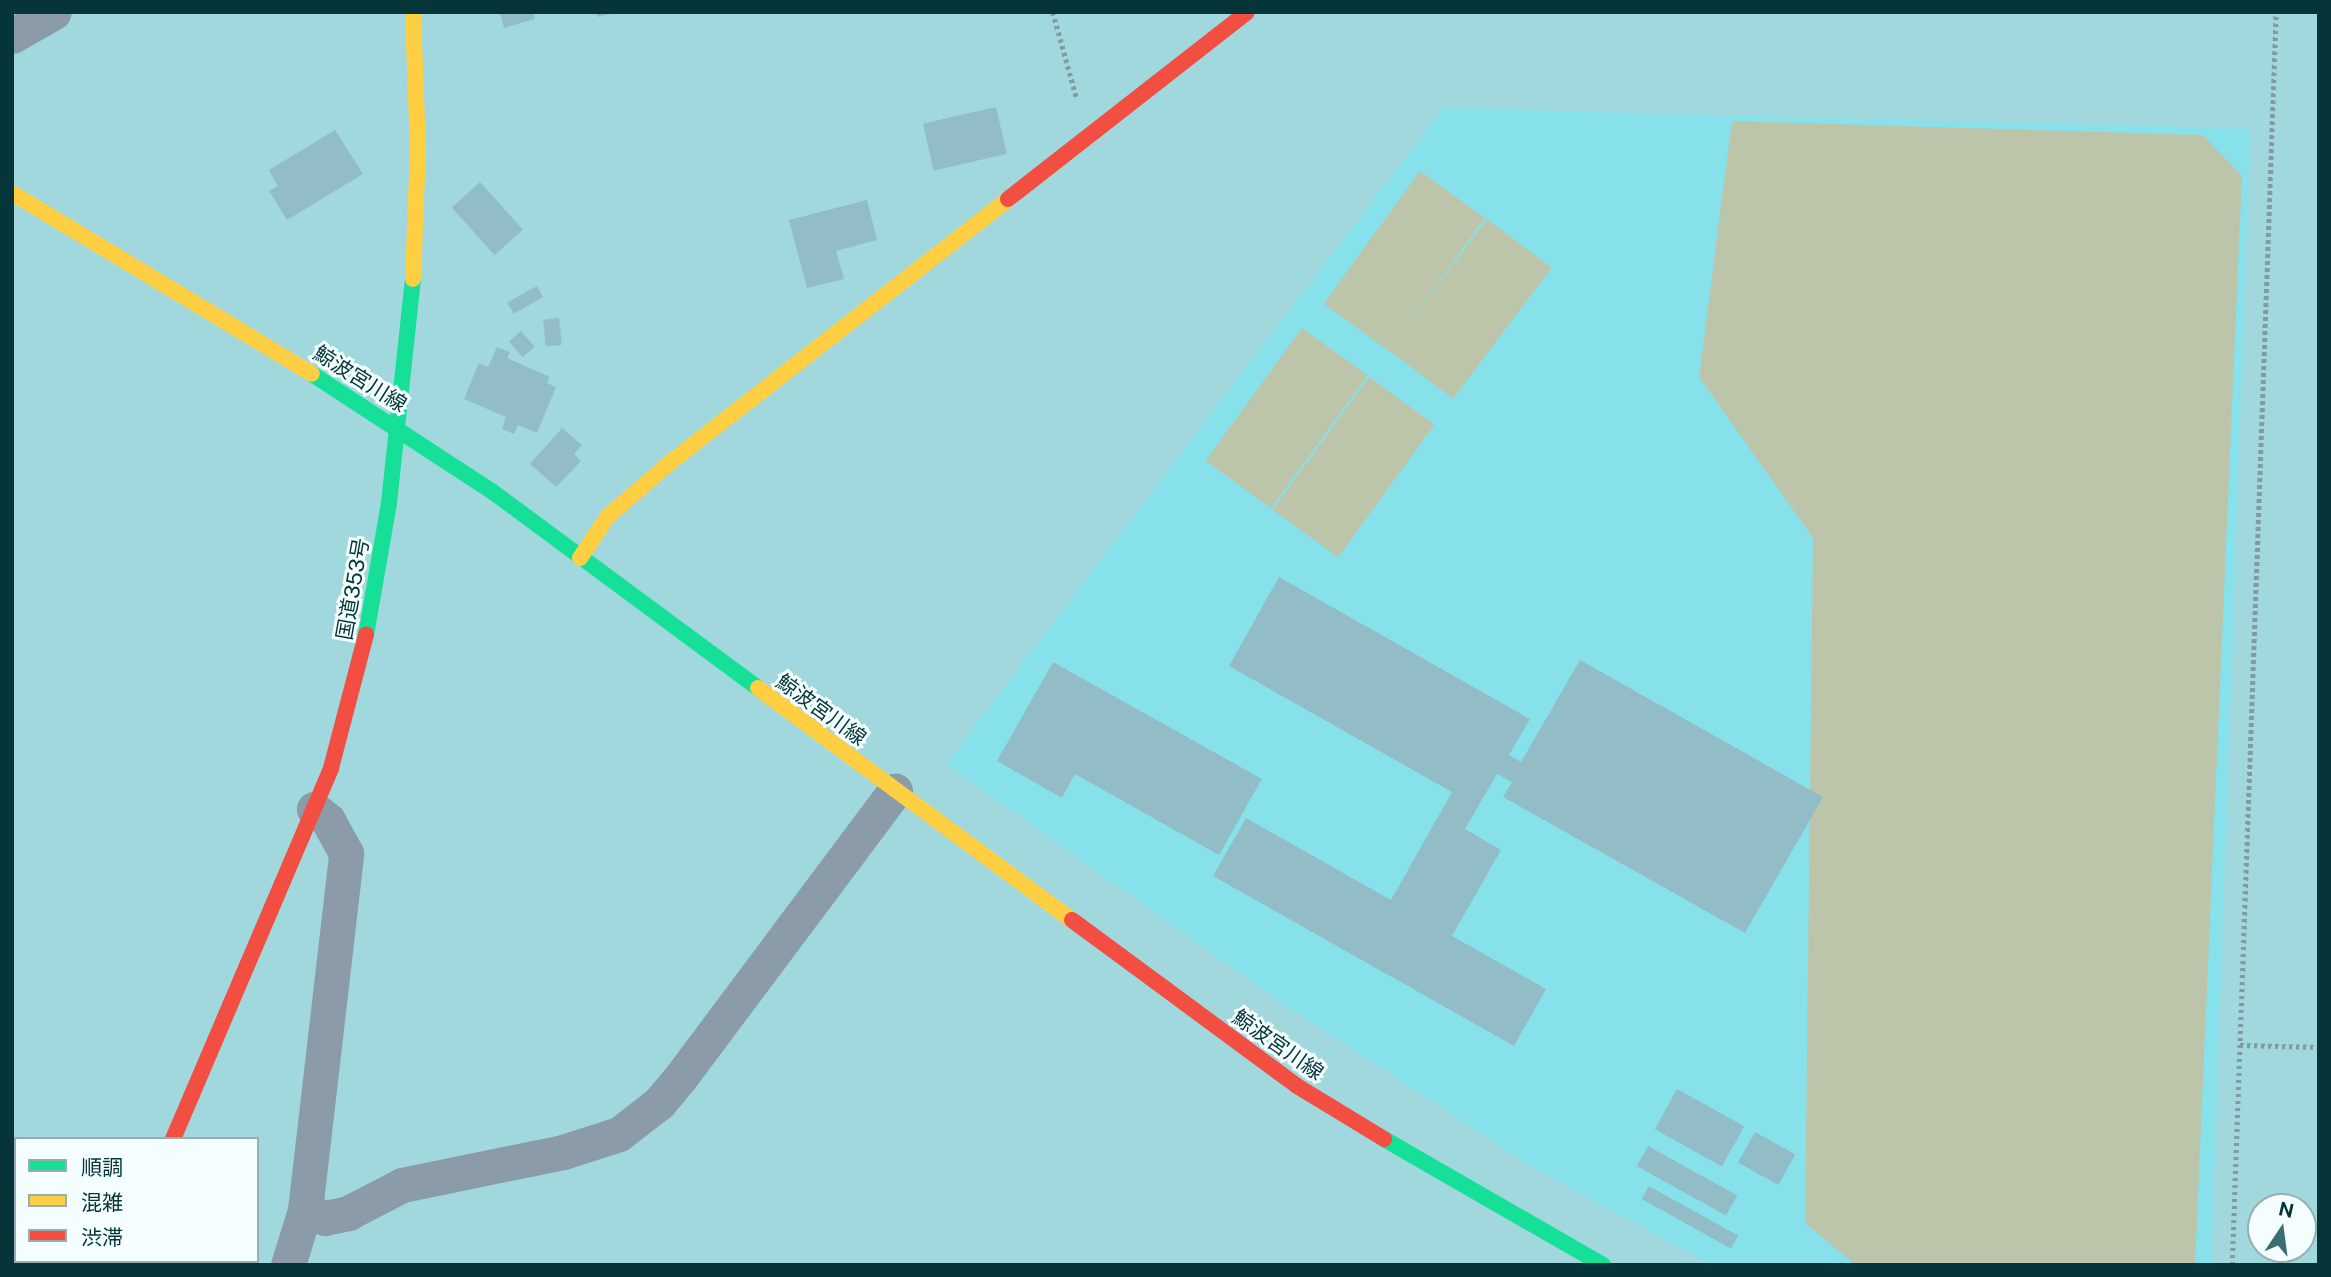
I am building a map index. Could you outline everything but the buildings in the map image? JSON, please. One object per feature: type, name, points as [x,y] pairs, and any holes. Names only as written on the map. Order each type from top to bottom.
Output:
[{"type":"main road","name":"国道353号","points":[[174,1137],[314,809],[348,721],[359,674],[398,428],[417,227],[418,78],[414,12]]},
{"type":"main road","points":[[580,558],[608,516],[672,461],[1247,12]]},
{"type":"main road","name":"鯨波宮川線","points":[[12,193],[398,428],[580,558],[1297,1086],[1464,1188],[1603,1265]]},
{"type":"street","points":[[12,36],[54,12]]},
{"type":"street","points":[[305,1210],[325,1218],[348,1213],[402,1185],[563,1152],[619,1134],[659,1103],[680,1078],[895,791]]},
{"type":"street","points":[[288,1265],[305,1210],[346,853],[334,827],[314,809]]},
{"type":"path","points":[[1053,12],[1078,102],[1097,129]]},
{"type":"path","points":[[2232,1265],[2276,12]]},
{"type":"path","points":[[2240,1045],[2319,1047]]},
{"type":"shaded area","points":[[1443,108],[2250,129],[2211,1265],[1712,1265],[1534,1168],[1289,1008],[946,764]]},
{"type":"green space","points":[[1732,121],[2203,135],[2242,176],[2195,1265],[1856,1265],[1805,1223],[1813,538],[1699,377]]},
{"type":"green space","points":[[1420,171],[1485,218],[1388,351],[1324,304]]},
{"type":"green space","points":[[1487,219],[1552,268],[1453,399],[1388,350]]},
{"type":"green space","points":[[1302,328],[1368,376],[1271,508],[1206,461]]},
{"type":"green space","points":[[1369,377],[1435,425],[1338,557],[1273,510]]},
{"type":"traffic: fast","points":[[366,635],[389,503],[413,279]]},
{"type":"traffic: fast","points":[[312,374],[493,492],[758,688]]},
{"type":"traffic: fast","points":[[1384,1139],[1603,1265]]},
{"type":"traffic: slow","points":[[413,12],[418,150],[413,279]]},
{"type":"traffic: slow","points":[[12,193],[312,374]]},
{"type":"traffic: slow","points":[[580,558],[608,516],[672,461],[1008,199]]},
{"type":"traffic: slow","points":[[758,688],[1072,920]]},
{"type":"traffic: jam","points":[[1008,199],[1247,12]]},
{"type":"traffic: jam","points":[[174,1137],[331,768],[366,635]]},
{"type":"traffic: jam","points":[[1072,920],[1297,1086],[1384,1139]]}]
